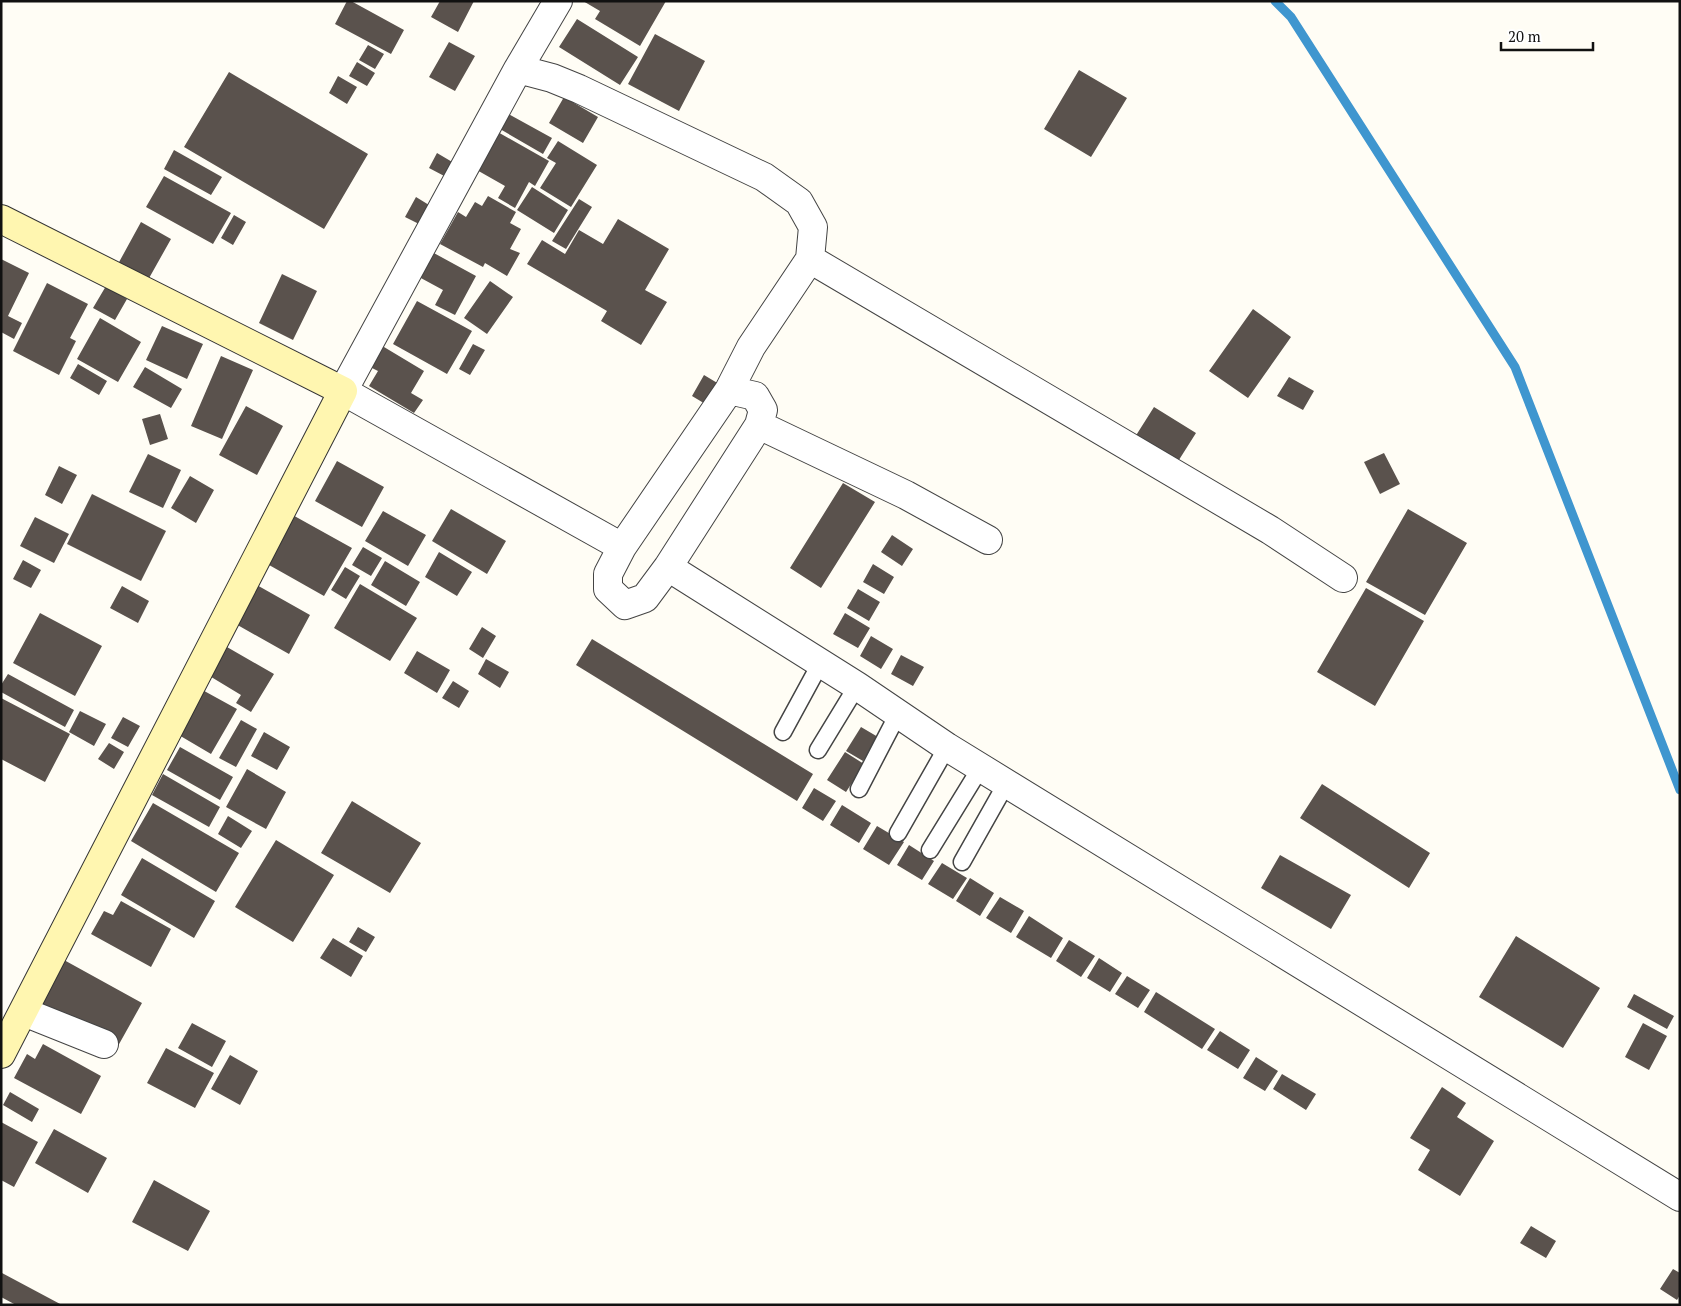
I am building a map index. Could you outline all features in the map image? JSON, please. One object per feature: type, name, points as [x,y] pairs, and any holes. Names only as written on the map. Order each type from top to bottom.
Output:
[{"type":"street","points":[[1,1054],[343,391],[518,69],[558,1]]},
{"type":"street","points":[[518,69],[552,78],[579,89],[764,177],[798,202],[812,227],[810,259],[751,347],[729,390],[622,547],[608,574],[608,590],[625,605],[645,598],[668,567],[759,425],[763,410],[755,396],[729,390]]},
{"type":"street","points":[[1,219],[343,391],[622,547]]},
{"type":"street","points":[[810,259],[1261,525],[1343,578]]},
{"type":"street","points":[[759,425],[906,495],[988,540]]},
{"type":"street","points":[[668,567],[857,686],[947,747],[1006,784],[1680,1197]]},
{"type":"street","points":[[24,1012],[104,1044]]},
{"type":"lane","points":[[783,732],[820,664]]},
{"type":"lane","points":[[818,750],[857,686]]},
{"type":"lane","points":[[859,789],[898,714]]},
{"type":"lane","points":[[898,833],[947,747]]},
{"type":"lane","points":[[930,850],[981,767]]},
{"type":"lane","points":[[962,862],[1006,784]]},
{"type":"building","points":[[347,1],[351,1],[404,30],[391,54],[335,24]]},
{"type":"building","points":[[440,1],[474,1],[458,32],[431,17]]},
{"type":"building","points":[[583,1],[666,1],[640,46],[595,19],[600,11]]},
{"type":"building","points":[[577,19],[638,57],[620,85],[559,47]]},
{"type":"building","points":[[655,34],[705,61],[679,111],[628,84]]},
{"type":"building","points":[[449,42],[475,56],[455,91],[429,77]]},
{"type":"building","points":[[368,45],[384,54],[375,69],[359,60]]},
{"type":"building","points":[[357,62],[375,73],[367,86],[349,76]]},
{"type":"building","points":[[1079,70],[1127,98],[1091,157],[1044,129]]},
{"type":"building","points":[[229,72],[368,154],[324,229],[184,147]]},
{"type":"building","points":[[338,76],[357,87],[347,104],[329,93]]},
{"type":"building","points":[[564,97],[598,117],[583,143],[549,123]]},
{"type":"building","points":[[501,110],[552,138],[543,154],[493,125]]},
{"type":"building","points":[[489,127],[549,161],[535,186],[529,182],[515,208],[498,198],[505,186],[468,165]]},
{"type":"building","points":[[558,141],[597,165],[571,207],[540,188],[556,163],[547,158]]},
{"type":"building","points":[[174,150],[222,177],[211,195],[164,169]]},
{"type":"building","points":[[437,153],[459,166],[448,178],[429,168]]},
{"type":"building","points":[[164,176],[231,213],[213,244],[146,207]]},
{"type":"building","points":[[532,187],[568,210],[554,233],[517,210]]},
{"type":"building","points":[[488,196],[516,212],[510,223],[521,229],[510,249],[520,253],[507,276],[485,263],[483,267],[440,244],[458,212],[466,217],[475,202],[482,206]]},
{"type":"building","points":[[416,197],[429,205],[419,224],[405,217]]},
{"type":"building","points":[[579,199],[592,207],[566,249],[552,241]]},
{"type":"building","points":[[234,215],[246,222],[233,245],[221,238]]},
{"type":"building","points":[[618,219],[669,249],[645,290],[667,302],[641,345],[601,321],[607,311],[527,264],[542,240],[565,254],[579,230],[603,244]]},
{"type":"building","points":[[141,222],[171,239],[148,280],[118,264]]},
{"type":"building","points":[[432,252],[476,276],[455,315],[435,305],[443,290],[419,277]]},
{"type":"building","points":[[1,259],[29,273],[8,316],[22,323],[14,339],[1,332]]},
{"type":"building","points":[[282,274],[317,291],[293,340],[259,323]]},
{"type":"building","points":[[490,281],[513,297],[487,334],[464,318]]},
{"type":"building","points":[[47,283],[88,304],[70,338],[76,341],[59,375],[13,351]]},
{"type":"building","points":[[106,286],[127,299],[115,320],[93,308]]},
{"type":"building","points":[[417,301],[472,331],[447,374],[393,344]]},
{"type":"building","points":[[1253,309],[1291,337],[1248,398],[1209,371]]},
{"type":"building","points":[[100,318],[141,342],[118,382],[77,359]]},
{"type":"building","points":[[162,326],[203,344],[187,379],[146,360]]},
{"type":"building","points":[[379,344],[424,371],[411,393],[423,400],[414,413],[369,386],[378,371],[366,365]]},
{"type":"building","points":[[473,344],[485,350],[470,375],[459,369]]},
{"type":"building","points":[[221,356],[253,370],[222,439],[191,426]]},
{"type":"building","points":[[78,364],[107,381],[99,395],[70,378]]},
{"type":"building","points":[[145,367],[182,389],[171,408],[133,387]]},
{"type":"building","points":[[704,375],[719,384],[707,405],[692,396]]},
{"type":"building","points":[[1289,377],[1314,391],[1303,410],[1277,396]]},
{"type":"building","points":[[246,406],[283,426],[257,475],[219,455]]},
{"type":"building","points":[[1154,407],[1196,433],[1177,463],[1135,437]]},
{"type":"building","points":[[160,414],[168,439],[150,445],[142,419]]},
{"type":"building","points":[[1384,453],[1400,484],[1380,494],[1364,462]]},
{"type":"building","points":[[148,454],[181,470],[163,508],[129,492]]},
{"type":"building","points":[[337,461],[384,487],[362,527],[315,501]]},
{"type":"building","points":[[59,466],[77,475],[62,504],[45,495]]},
{"type":"building","points":[[190,476],[214,490],[196,523],[171,508]]},
{"type":"building","points":[[843,483],[875,502],[821,588],[790,568]]},
{"type":"building","points":[[92,494],[166,531],[141,581],[67,544]]},
{"type":"building","points":[[451,509],[506,541],[487,574],[432,541]]},
{"type":"building","points":[[1408,509],[1467,543],[1425,615],[1366,582]]},
{"type":"building","points":[[383,511],[426,535],[408,566],[365,541]]},
{"type":"building","points":[[289,513],[352,548],[324,596],[262,561]]},
{"type":"building","points":[[35,517],[69,534],[54,563],[20,546]]},
{"type":"building","points":[[892,535],[913,549],[902,566],[881,552]]},
{"type":"building","points":[[363,547],[382,558],[371,576],[352,565]]},
{"type":"building","points":[[439,552],[472,572],[457,596],[425,577]]},
{"type":"building","points":[[23,560],[41,570],[31,588],[13,579]]},
{"type":"building","points":[[385,561],[420,582],[406,606],[371,585]]},
{"type":"building","points":[[873,564],[894,577],[884,594],[863,582]]},
{"type":"building","points":[[345,567],[360,576],[346,599],[331,590]]},
{"type":"building","points":[[255,584],[310,615],[289,654],[234,623]]},
{"type":"building","points":[[360,584],[417,618],[390,661],[334,628]]},
{"type":"building","points":[[122,586],[149,601],[138,623],[110,608]]},
{"type":"building","points":[[1366,588],[1424,621],[1375,706],[1317,672]]},
{"type":"building","points":[[858,589],[880,602],[869,621],[847,608]]},
{"type":"building","points":[[40,613],[102,646],[75,696],[13,663]]},
{"type":"building","points":[[845,613],[870,628],[858,648],[833,634]]},
{"type":"building","points":[[482,627],[496,636],[483,658],[469,649]]},
{"type":"building","points":[[871,636],[893,649],[881,669],[860,656]]},
{"type":"building","points":[[592,639],[813,774],[797,801],[576,665]]},
{"type":"building","points":[[220,643],[274,674],[251,712],[236,703],[241,695],[203,672]]},
{"type":"building","points":[[417,651],[450,670],[437,693],[404,673]]},
{"type":"building","points":[[901,655],[924,667],[913,686],[891,674]]},
{"type":"building","points":[[486,659],[509,672],[500,688],[478,674]]},
{"type":"building","points":[[8,674],[74,710],[65,727],[1,692],[1,685]]},
{"type":"building","points":[[453,681],[469,691],[459,708],[442,698]]},
{"type":"building","points":[[197,687],[237,709],[211,754],[172,731]]},
{"type":"building","points":[[1,698],[70,734],[45,782],[1,759]]},
{"type":"building","points":[[80,711],[106,724],[94,746],[69,732]]},
{"type":"building","points":[[123,717],[140,726],[128,747],[111,738]]},
{"type":"building","points":[[241,720],[257,729],[236,767],[219,758]]},
{"type":"building","points":[[861,727],[878,737],[863,761],[846,751]]},
{"type":"building","points":[[264,732],[290,747],[277,770],[251,756]]},
{"type":"building","points":[[109,743],[124,752],[114,769],[98,759]]},
{"type":"building","points":[[180,747],[233,777],[220,800],[167,770]]},
{"type":"building","points":[[845,752],[864,764],[846,792],[827,780]]},
{"type":"building","points":[[247,769],[286,792],[266,829],[226,807]]},
{"type":"building","points":[[163,774],[220,807],[209,827],[152,795]]},
{"type":"building","points":[[1322,784],[1430,853],[1409,888],[1300,818]]},
{"type":"building","points":[[814,788],[836,801],[823,821],[802,808]]},
{"type":"building","points":[[352,801],[421,843],[390,893],[321,853]]},
{"type":"building","points":[[153,803],[239,853],[216,892],[131,841]]},
{"type":"building","points":[[842,805],[871,823],[859,843],[830,825]]},
{"type":"building","points":[[228,816],[252,831],[241,848],[218,834]]},
{"type":"building","points":[[877,826],[904,842],[889,865],[863,849]]},
{"type":"building","points":[[276,840],[334,875],[293,942],[235,907]]},
{"type":"building","points":[[909,845],[934,861],[922,880],[897,865]]},
{"type":"building","points":[[1280,855],[1351,895],[1331,929],[1261,888]]},
{"type":"building","points":[[142,858],[215,901],[194,938],[121,895]]},
{"type":"building","points":[[942,863],[967,878],[953,899],[928,884]]},
{"type":"building","points":[[970,878],[994,893],[980,916],[956,901]]},
{"type":"building","points":[[1000,897],[1024,911],[1011,933],[986,918]]},
{"type":"building","points":[[121,901],[171,929],[151,967],[91,934],[104,911],[113,915]]},
{"type":"building","points":[[1029,916],[1063,938],[1051,958],[1016,937]]},
{"type":"building","points":[[358,927],[375,937],[366,952],[349,942]]},
{"type":"building","points":[[1516,936],[1600,988],[1563,1048],[1479,997]]},
{"type":"building","points":[[333,938],[363,956],[351,977],[320,958]]},
{"type":"building","points":[[1069,940],[1095,956],[1081,977],[1056,961]]},
{"type":"building","points":[[1099,958],[1122,973],[1110,992],[1087,978]]},
{"type":"building","points":[[64,960],[142,1003],[118,1046],[40,1004]]},
{"type":"building","points":[[1127,976],[1150,990],[1138,1008],[1115,994]]},
{"type":"building","points":[[1156,992],[1215,1029],[1202,1049],[1144,1012]]},
{"type":"building","points":[[1634,994],[1674,1016],[1667,1029],[1627,1007]]},
{"type":"building","points":[[192,1023],[226,1041],[212,1067],[178,1048]]},
{"type":"building","points":[[1643,1023],[1667,1036],[1649,1070],[1625,1057]]},
{"type":"building","points":[[1220,1031],[1250,1050],[1238,1069],[1207,1050]]},
{"type":"building","points":[[43,1044],[101,1076],[81,1114],[14,1078],[27,1054],[35,1059]]},
{"type":"building","points":[[166,1048],[214,1073],[195,1108],[147,1083]]},
{"type":"building","points":[[230,1055],[258,1071],[240,1105],[211,1089]]},
{"type":"building","points":[[1256,1057],[1278,1071],[1265,1091],[1243,1078]]},
{"type":"building","points":[[1282,1074],[1316,1094],[1306,1110],[1273,1089]]},
{"type":"building","points":[[1442,1087],[1466,1103],[1457,1117],[1494,1141],[1460,1196],[1418,1170],[1430,1150],[1410,1138]]},
{"type":"building","points":[[10,1092],[39,1109],[32,1122],[3,1105]]},
{"type":"building","points":[[1,1122],[38,1142],[14,1187],[1,1180]]},
{"type":"building","points":[[54,1129],[107,1158],[88,1193],[35,1163]]},
{"type":"building","points":[[154,1180],[210,1211],[188,1251],[132,1222]]},
{"type":"building","points":[[1531,1226],[1556,1241],[1546,1258],[1520,1243]]},
{"type":"building","points":[[1673,1269],[1680,1273],[1680,1295],[1677,1300],[1660,1289]]},
{"type":"building","points":[[2,1273],[62,1305],[16,1305],[1,1297]]},
{"type":"waterway","points":[[1275,1],[1291,17],[1515,367],[1680,790]]}]
